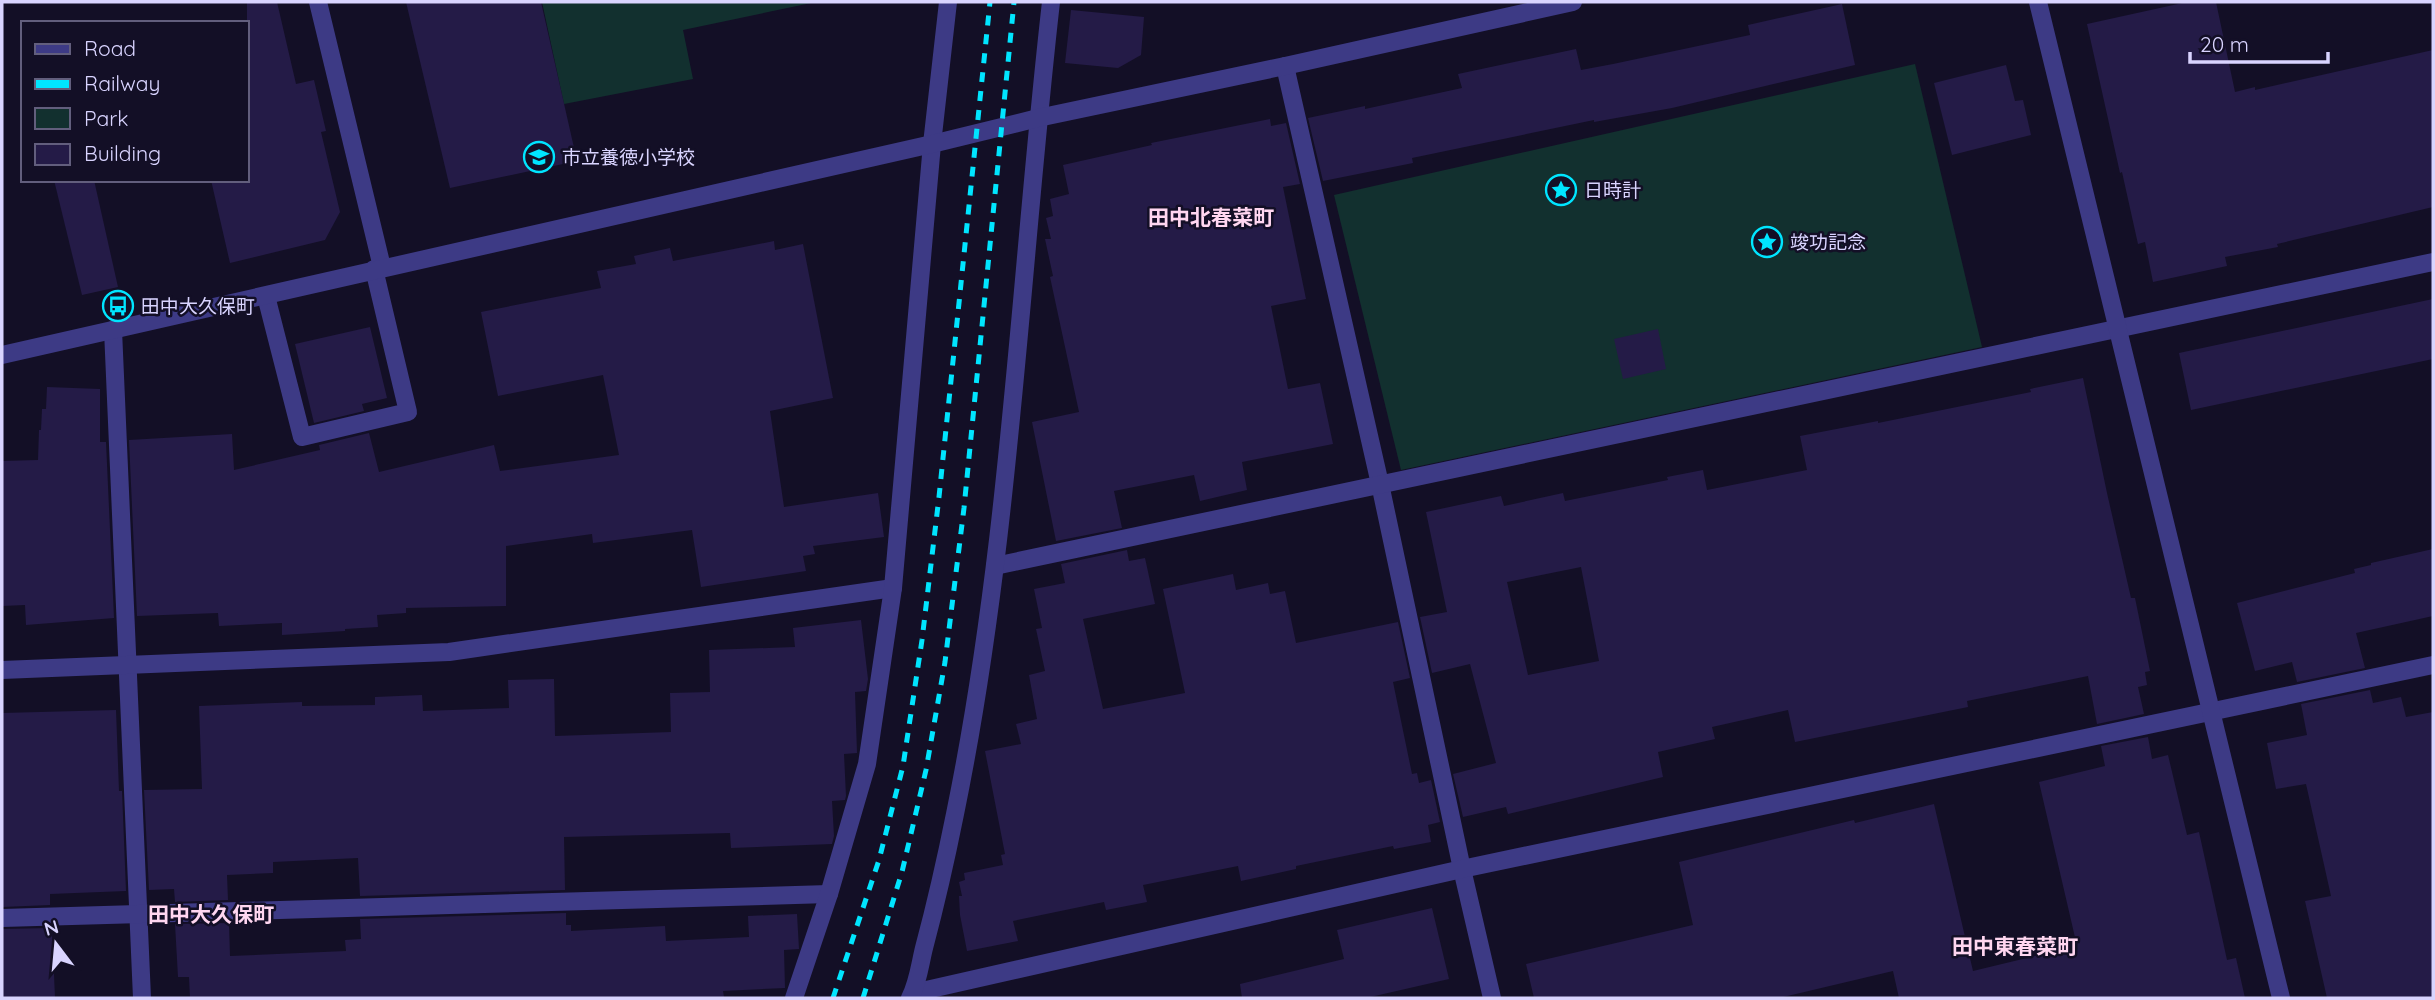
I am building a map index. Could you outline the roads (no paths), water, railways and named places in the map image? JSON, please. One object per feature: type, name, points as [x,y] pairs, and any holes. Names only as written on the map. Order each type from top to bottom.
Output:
[{"type":"street","points":[[266,296],[302,437],[408,412],[318,2]]},
{"type":"street","points":[[794,998],[830,894],[867,764],[893,588],[932,144],[948,2]]},
{"type":"street","points":[[1051,2],[1038,118],[1014,404],[995,566],[969,748],[941,884],[911,995],[1462,870],[2433,665]]},
{"type":"street","points":[[2,355],[1038,118],[1285,66],[1550,4],[1573,2]]},
{"type":"street","points":[[2038,2],[2281,998]]},
{"type":"street","points":[[1285,66],[1380,484],[1492,998]]},
{"type":"street","points":[[995,566],[2433,262]]},
{"type":"street","points":[[113,330],[142,998]]},
{"type":"street","points":[[2,670],[449,652],[893,588]]},
{"type":"street","points":[[2,918],[830,894]]},
{"type":"railway","points":[[833,998],[879,860],[903,766],[922,640],[939,497],[990,2]]},
{"type":"railway","points":[[863,998],[902,872],[926,770],[945,662],[964,508],[1014,2]]},
{"type":"place","name":"市立養徳小学校","points":[[539,157]]},
{"type":"place","name":"日時計","points":[[1561,190]]},
{"type":"place","name":"竣功記念","points":[[1767,242]]},
{"type":"place","name":"田中大久保町","points":[[118,306]]},
{"type":"district","name":"田中北春菜町","points":[[1211,218]]},
{"type":"district","name":"田中大久保町","points":[[211,915]]},
{"type":"district","name":"田中東春菜町","points":[[2015,947]]}]
